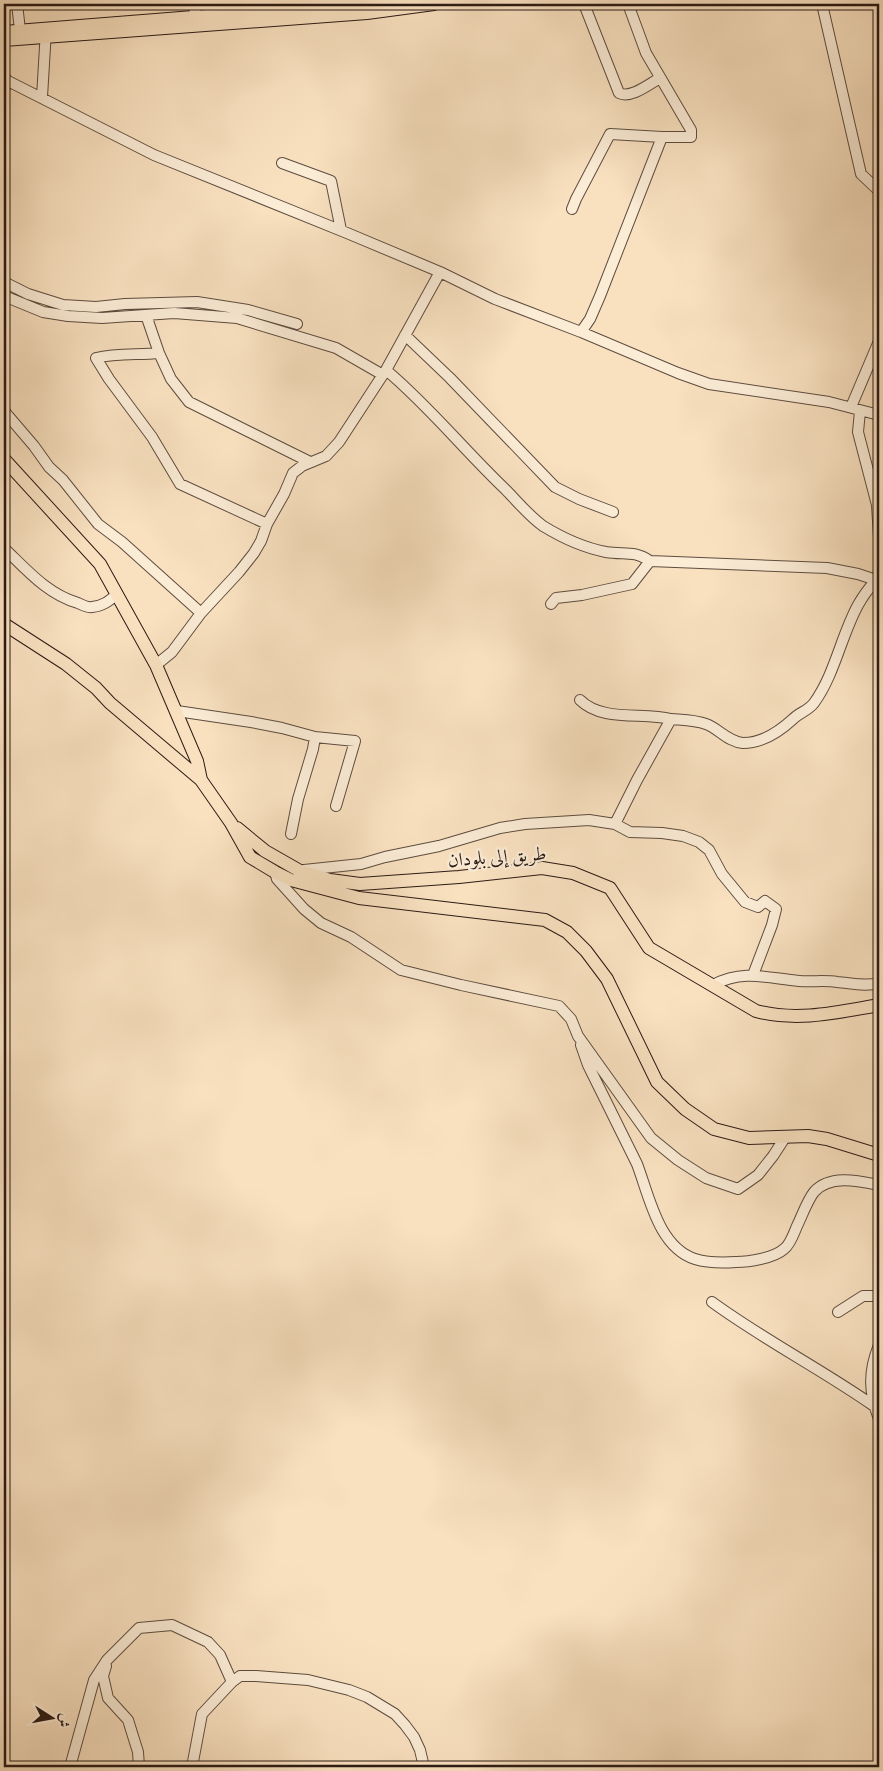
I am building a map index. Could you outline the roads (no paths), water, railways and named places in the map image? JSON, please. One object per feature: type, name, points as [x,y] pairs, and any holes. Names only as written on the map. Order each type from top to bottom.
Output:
[{"type":"main road","points":[[4,40],[46,33],[198,17],[356,4]]},
{"type":"main road","points":[[4,32],[20,30],[46,33],[367,12],[434,4]]},
{"type":"main road","points":[[4,459],[100,564],[156,665],[197,761],[201,780]]},
{"type":"main road","points":[[4,624],[73,670],[201,780],[231,823],[250,857],[290,880],[359,898],[545,920],[567,932],[586,950],[606,979],[657,1082],[685,1109],[714,1129],[730,1135],[749,1138],[808,1136],[827,1139],[879,1155]]},
{"type":"main road","name":"طريق إلى بلودان","points":[[231,823],[265,851],[300,871],[330,880],[360,884],[460,877],[542,868],[572,873],[610,888],[649,948],[756,1011],[774,1016],[799,1017],[879,1005]]},
{"type":"street","points":[[17,4],[20,30]]},
{"type":"street","points":[[192,4],[198,17]]},
{"type":"street","points":[[584,4],[619,93],[624,95],[630,94],[660,78]]},
{"type":"street","points":[[572,209],[610,134],[691,137],[691,130],[660,78],[639,37],[628,4]]},
{"type":"street","points":[[822,4],[861,174],[879,191]]},
{"type":"street","points":[[42,97],[46,33]]},
{"type":"street","points":[[5,83],[42,97],[154,155],[340,230],[440,272],[495,299],[678,373],[709,384],[855,409],[879,415]]},
{"type":"street","points":[[580,332],[590,319],[600,296],[662,137]]},
{"type":"street","points":[[282,163],[331,181],[340,230]]},
{"type":"street","points":[[156,665],[172,652],[201,614],[254,553],[293,473],[302,466],[326,456],[339,442],[384,373],[440,272]]},
{"type":"street","points":[[4,282],[28,294],[63,305],[96,307],[125,304],[196,302],[248,310],[297,324]]},
{"type":"street","points":[[4,296],[43,312],[102,318],[174,313],[237,318],[336,348],[384,373],[412,392],[521,507],[543,525],[584,545],[607,552],[640,554],[650,561],[827,568],[878,578],[857,607],[841,648],[814,702],[807,710],[798,714],[784,727],[760,741],[741,743],[728,738],[714,727],[704,723],[650,715],[604,714],[587,707],[580,700]]},
{"type":"street","points":[[146,315],[159,353],[171,379],[189,402],[310,462]]},
{"type":"street","points":[[405,335],[450,378],[555,487],[579,499],[613,512]]},
{"type":"street","points":[[879,341],[855,409],[858,432],[877,505],[879,537]]},
{"type":"street","points":[[159,353],[110,355],[96,358],[109,379],[152,437],[180,484],[267,524]]},
{"type":"street","points":[[4,411],[49,467],[79,498],[98,524],[122,542],[201,614]]},
{"type":"street","points":[[4,548],[39,582],[52,592],[68,600],[91,608],[106,604],[116,595]]},
{"type":"street","points":[[551,604],[556,598],[582,595],[632,584],[650,561]]},
{"type":"street","points":[[177,711],[252,722],[315,737],[355,741],[336,806]]},
{"type":"street","points":[[615,824],[671,719]]},
{"type":"street","points":[[291,834],[298,799],[315,737]]},
{"type":"street","points":[[300,871],[361,864],[440,846],[500,828],[524,824],[589,820],[615,824],[630,832],[683,836],[699,842],[709,850],[722,874],[745,902],[758,907],[765,901],[776,909],[753,975]]},
{"type":"street","points":[[276,872],[277,879],[304,909],[315,918],[351,937],[401,970],[559,1006],[571,1019],[588,1065],[637,1164],[658,1224],[679,1249],[693,1258],[718,1263],[766,1258],[784,1249],[814,1193],[822,1186],[850,1180],[879,1185]]},
{"type":"street","points":[[713,985],[723,980],[753,975],[800,982],[836,981],[868,985],[879,984]]},
{"type":"street","points":[[578,1036],[651,1138],[678,1160],[706,1178],[738,1189],[758,1176],[786,1136]]},
{"type":"street","points":[[838,1312],[863,1296],[879,1296]]},
{"type":"street","points":[[712,1302],[742,1324],[826,1374],[874,1406]]},
{"type":"street","points":[[879,1345],[870,1386],[879,1420]]},
{"type":"street","points":[[70,1767],[94,1680],[107,1660],[138,1628],[172,1625],[208,1642],[220,1655],[232,1682]]},
{"type":"street","points":[[107,1660],[103,1676],[108,1698],[128,1720],[138,1752],[139,1767]]},
{"type":"street","points":[[192,1767],[202,1714],[240,1676],[308,1680],[349,1690],[367,1697],[395,1714],[405,1725],[414,1737],[420,1750],[424,1767]]}]
